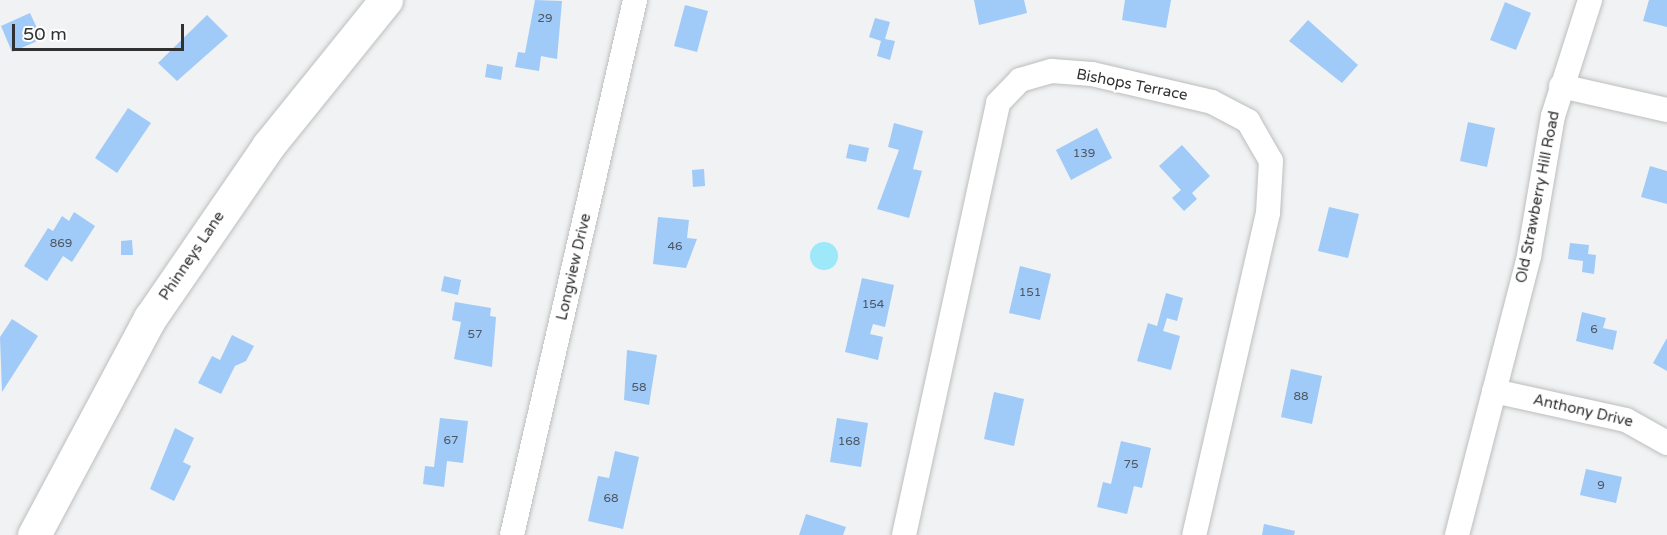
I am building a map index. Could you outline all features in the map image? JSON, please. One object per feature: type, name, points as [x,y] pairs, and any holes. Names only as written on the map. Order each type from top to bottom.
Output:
[{"type":"main road","name":"Phinneys Lane","points":[[34,535],[150,318],[268,146],[386,0]]},
{"type":"street","name":"Longview Drive","points":[[512,535],[635,0]]},
{"type":"street","name":"Old Strawberry Hill Road","points":[[1457,535],[1529,256],[1561,86],[1590,0]]},
{"type":"street","name":"Bishops Terrace","points":[[904,535],[998,103],[1020,80],[1052,71],[1092,74],[1212,102],[1248,121],[1269,154],[1268,213],[1194,535]]},
{"type":"street","points":[[1561,86],[1667,110]]},
{"type":"street","name":"Anthony Drive","points":[[1494,391],[1626,420],[1667,443]]},
{"type":"water","points":[[824,242],[834,246],[838,256],[834,266],[824,270],[814,266],[810,256],[814,246]]},
{"type":"building","points":[[535,0],[562,1],[557,59],[541,56],[539,71],[515,67],[518,52],[525,53]]},
{"type":"building","points":[[974,0],[1024,0],[1027,13],[979,25]]},
{"type":"building","points":[[1125,0],[1171,0],[1166,28],[1122,20]]},
{"type":"building","points":[[1649,0],[1667,0],[1667,27],[1643,21]]},
{"type":"building","points":[[1505,2],[1531,13],[1516,50],[1490,40]]},
{"type":"building","points":[[685,5],[708,11],[697,52],[674,46]]},
{"type":"building","points":[[30,13],[42,39],[12,52],[1,26]]},
{"type":"building","points":[[207,15],[228,36],[177,81],[158,63]]},
{"type":"building","points":[[875,18],[890,22],[885,39],[895,41],[890,60],[877,56],[881,41],[869,37]]},
{"type":"building","points":[[1308,20],[1358,65],[1342,83],[1289,41]]},
{"type":"building","points":[[487,64],[503,67],[501,80],[485,77]]},
{"type":"building","points":[[128,108],[151,123],[117,173],[95,158]]},
{"type":"building","points":[[1468,122],[1495,128],[1487,167],[1460,161]]},
{"type":"building","points":[[894,123],[923,131],[913,169],[922,171],[909,218],[877,209],[899,150],[888,147]]},
{"type":"building","points":[[1097,128],[1112,158],[1071,180],[1056,150]]},
{"type":"building","points":[[849,144],[869,148],[866,162],[846,158]]},
{"type":"building","points":[[1182,145],[1210,176],[1192,193],[1197,199],[1184,211],[1172,198],[1181,190],[1159,166]]},
{"type":"building","points":[[1650,166],[1667,171],[1667,204],[1641,197]]},
{"type":"building","points":[[704,169],[705,186],[693,187],[692,170]]},
{"type":"building","points":[[1329,207],[1359,214],[1348,258],[1318,251]]},
{"type":"building","points":[[74,212],[95,226],[72,262],[63,256],[47,281],[24,266],[48,228],[53,231],[62,216],[69,221]]},
{"type":"building","points":[[658,217],[689,220],[687,238],[697,239],[686,268],[653,264]]},
{"type":"building","points":[[132,240],[133,255],[121,255],[121,241]]},
{"type":"building","points":[[1570,243],[1589,245],[1588,254],[1596,255],[1594,274],[1582,272],[1583,261],[1568,259]]},
{"type":"building","points":[[1020,266],[1051,274],[1040,320],[1009,313]]},
{"type":"building","points":[[444,276],[461,280],[458,295],[441,291]]},
{"type":"building","points":[[862,278],[894,285],[885,327],[873,324],[870,334],[883,337],[878,360],[845,352]]},
{"type":"building","points":[[1166,293],[1183,298],[1177,321],[1167,318],[1163,331],[1180,336],[1171,370],[1137,361],[1148,323],[1157,326]]},
{"type":"building","points":[[455,302],[491,308],[490,316],[496,317],[492,367],[454,359],[461,322],[452,320]]},
{"type":"building","points":[[1582,312],[1606,318],[1603,328],[1617,331],[1613,350],[1576,341]]},
{"type":"building","points":[[12,319],[38,336],[2,392],[0,337]]},
{"type":"building","points":[[232,335],[254,346],[246,361],[235,366],[221,394],[198,383],[212,356],[220,360]]},
{"type":"building","points":[[1667,338],[1667,371],[1653,363]]},
{"type":"building","points":[[627,350],[657,355],[649,405],[624,400]]},
{"type":"building","points":[[1291,369],[1322,376],[1312,424],[1281,417]]},
{"type":"building","points":[[994,392],[1024,399],[1014,446],[984,439]]},
{"type":"building","points":[[440,418],[468,421],[463,463],[447,461],[444,487],[423,484],[425,466],[434,467]]},
{"type":"building","points":[[837,418],[868,423],[861,467],[830,462]]},
{"type":"building","points":[[175,428],[194,438],[183,462],[191,466],[174,501],[150,489]]},
{"type":"building","points":[[1121,441],[1151,448],[1142,488],[1134,486],[1127,514],[1097,507],[1103,482],[1111,484]]},
{"type":"building","points":[[615,451],[639,457],[623,529],[588,521],[598,476],[609,478]]},
{"type":"building","points":[[1586,469],[1622,477],[1616,503],[1580,495]]},
{"type":"building","points":[[806,514],[846,527],[843,535],[799,535]]},
{"type":"building","points":[[1264,524],[1295,531],[1294,535],[1262,535]]}]
